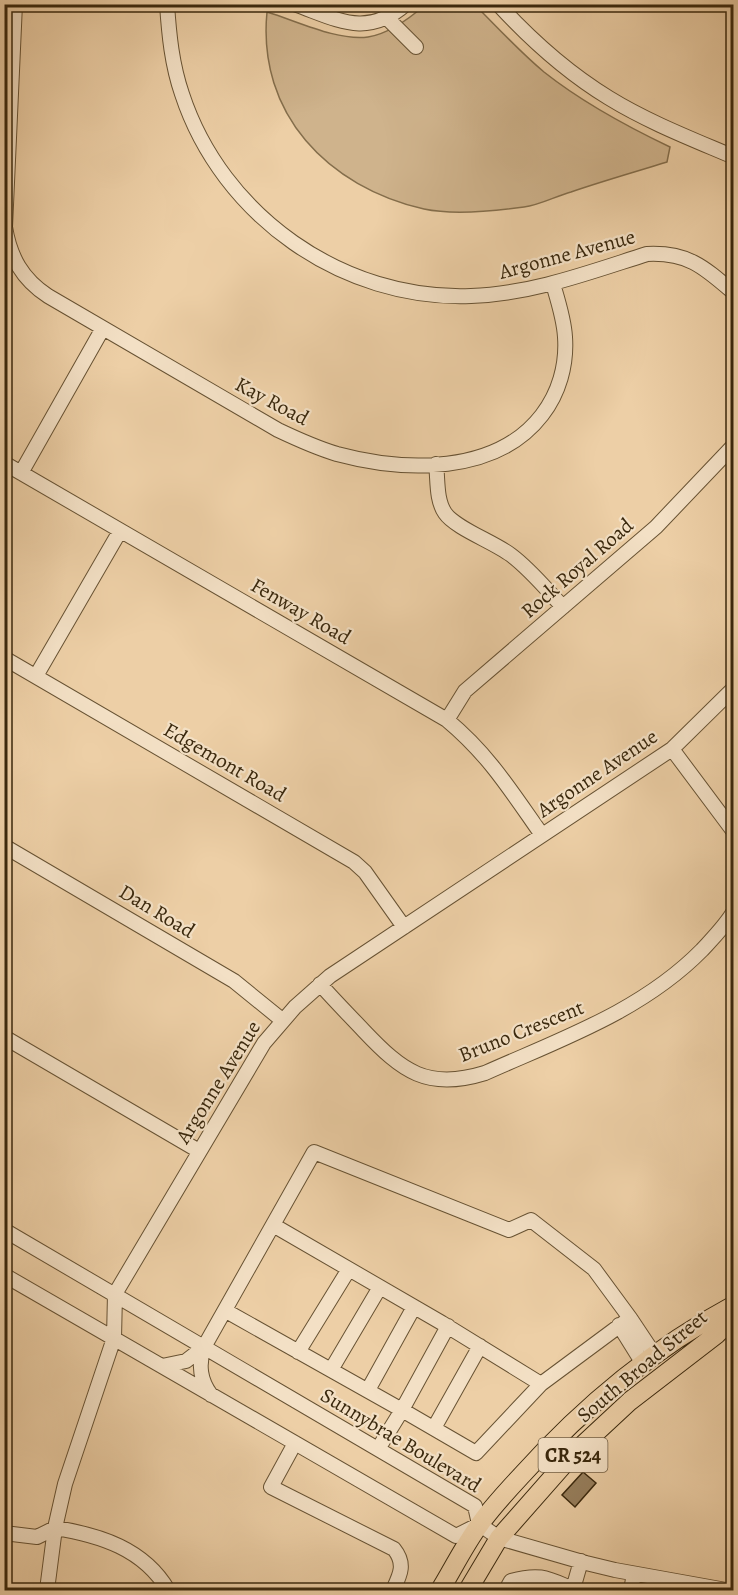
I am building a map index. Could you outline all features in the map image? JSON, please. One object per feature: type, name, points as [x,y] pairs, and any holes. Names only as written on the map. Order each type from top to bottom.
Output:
[{"type":"main road","name":"South Broad Street","points":[[440,1590],[480,1524],[553,1440],[605,1392],[648,1358],[707,1319],[734,1305]]},
{"type":"main road","name":"South Broad Street","points":[[468,1590],[499,1538],[573,1454],[630,1401],[717,1334],[734,1317]]},
{"type":"main road","points":[[648,1358],[656,1381]]},
{"type":"main road","points":[[605,1392],[630,1401]]},
{"type":"street","name":"Kay Road","points":[[15,4],[7,117],[5,227],[8,245],[23,275],[37,288],[278,430],[337,454],[395,464],[436,464],[468,460],[503,448],[520,437],[546,408],[562,373],[565,354],[563,318],[553,284]]},
{"type":"street","name":"Argonne Avenue","points":[[167,4],[175,70],[194,124],[208,151],[225,177],[248,205],[299,248],[326,263],[354,276],[408,292],[439,296],[470,296],[496,295],[553,284],[647,254],[664,253],[679,255],[694,261],[734,293]]},
{"type":"street","points":[[294,4],[351,24],[368,24],[387,18],[406,4]]},
{"type":"street","points":[[498,4],[551,57],[610,99],[676,133],[734,156]]},
{"type":"street","points":[[387,18],[416,46]]},
{"type":"street","points":[[21,473],[103,328]]},
{"type":"street","name":"Rock Royal Road","points":[[447,720],[465,691],[656,527],[734,445]]},
{"type":"street","name":"Fenway Road","points":[[4,463],[447,720],[488,760],[542,835]]},
{"type":"street","points":[[436,464],[440,500],[447,516],[455,524],[490,540],[510,554],[529,570],[563,607]]},
{"type":"street","points":[[36,676],[120,531]]},
{"type":"street","name":"Edgemont Road","points":[[4,658],[354,861],[365,872],[404,927]]},
{"type":"street","name":"Argonne Avenue","points":[[47,1590],[55,1528],[70,1466],[114,1338],[115,1294],[251,1062],[282,1020],[320,984],[672,749],[734,688]]},
{"type":"street","points":[[672,749],[734,832]]},
{"type":"street","name":"Dan Road","points":[[4,846],[234,981],[282,1020]]},
{"type":"street","name":"Bruno Crescent","points":[[320,984],[388,1057],[402,1068],[435,1079],[468,1078],[614,1015],[639,1001],[689,963],[713,939],[734,911]]},
{"type":"street","points":[[4,1037],[199,1151]]},
{"type":"street","points":[[211,1395],[201,1376],[201,1357],[204,1347],[314,1152],[509,1230],[531,1220],[594,1269],[648,1358]]},
{"type":"street","points":[[273,1225],[448,1326],[541,1384]]},
{"type":"street","name":"Sunnybrae Boulevard","points":[[4,1230],[476,1506],[480,1524],[456,1536],[4,1275]]},
{"type":"street","points":[[298,1352],[349,1269]]},
{"type":"street","points":[[331,1370],[380,1287]]},
{"type":"street","points":[[368,1390],[414,1306]]},
{"type":"street","points":[[226,1311],[477,1453],[541,1384],[625,1322]]},
{"type":"street","points":[[378,1449],[448,1326]]},
{"type":"street","points":[[434,1428],[480,1346]]},
{"type":"street","points":[[162,1366],[186,1361],[204,1347]]},
{"type":"street","points":[[295,1443],[271,1487],[394,1549],[402,1563],[401,1574],[393,1590]]},
{"type":"street","points":[[480,1524],[499,1538],[581,1561],[634,1574],[726,1590]]},
{"type":"street","points":[[4,1533],[37,1538],[55,1528],[103,1539],[127,1549],[153,1569],[168,1590]]},
{"type":"street","points":[[506,1590],[511,1581],[524,1577],[543,1576],[573,1589],[581,1561]]},
{"type":"street","points":[[631,1590],[634,1574]]},
{"type":"shaded area","points":[[425,5],[475,5],[526,56],[574,94],[637,131],[670,147],[667,162],[536,204],[487,211],[447,212],[424,209],[389,198],[358,183],[330,164],[306,140],[287,113],[274,83],[267,49],[267,12],[330,33],[368,37],[391,29]]},
{"type":"building","points":[[583,1472],[596,1483],[575,1507],[562,1495]]}]
